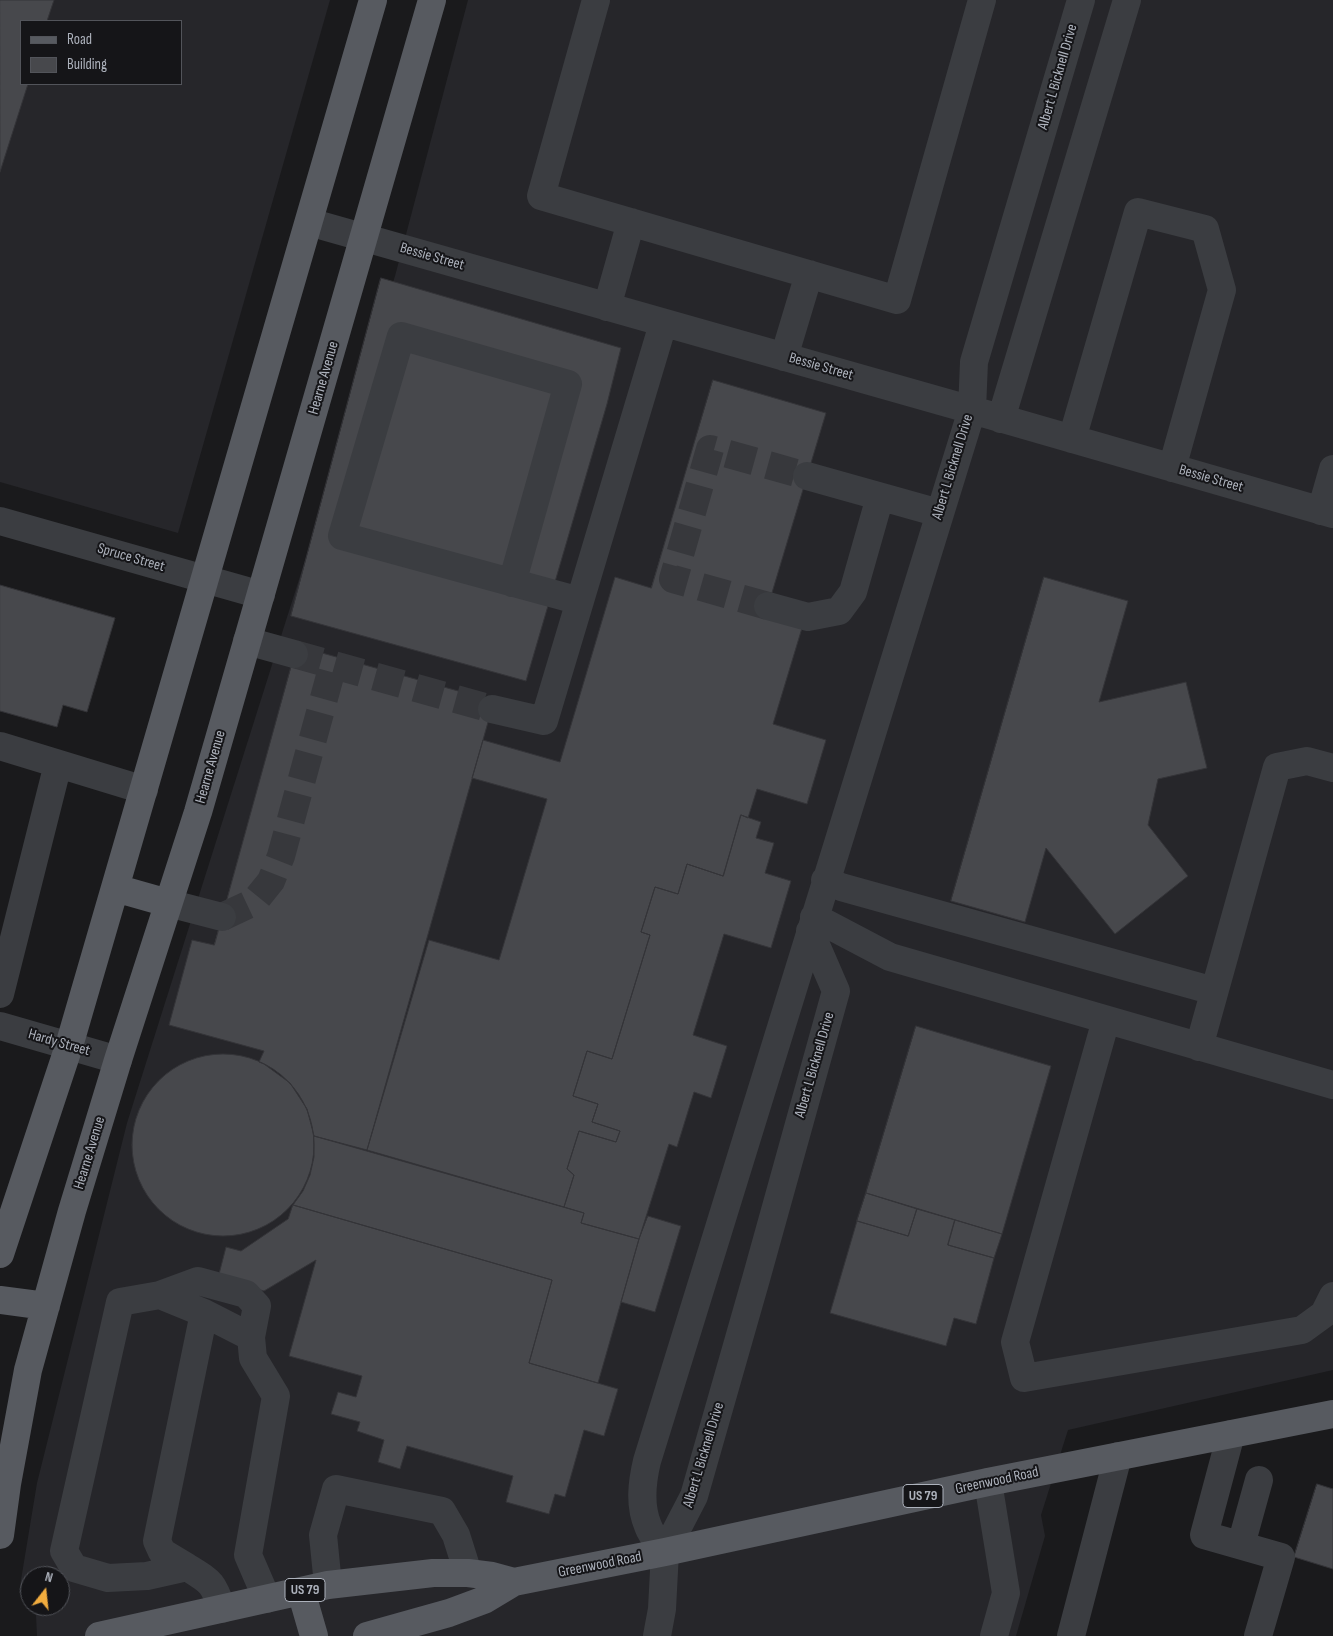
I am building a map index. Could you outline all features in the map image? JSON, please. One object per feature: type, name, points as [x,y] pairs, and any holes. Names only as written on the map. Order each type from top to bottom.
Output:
[{"type":"main road","points":[[0,1254],[69,1046],[373,0]]},
{"type":"main road","name":"Hearne Avenue","points":[[0,1535],[7,1484],[28,1370],[72,1211],[118,1060],[198,812],[432,0]]},
{"type":"main road","points":[[115,888],[168,903]]},
{"type":"main road","points":[[0,1300],[46,1306]]},
{"type":"main road","name":"Greenwood Road","points":[[367,1636],[449,1613],[484,1600],[514,1582],[665,1552],[988,1482],[1333,1414]]},
{"type":"main road","name":"Greenwood Road","points":[[99,1636],[328,1585],[433,1574],[468,1573],[492,1576],[514,1582]]},
{"type":"main road","points":[[301,1591],[314,1636]]},
{"type":"street","points":[[596,0],[541,196],[897,300],[982,0]]},
{"type":"street","name":"Albert L Bicknell Drive","points":[[812,924],[836,992],[694,1496],[665,1552],[648,1526],[642,1502],[645,1470],[825,880],[972,410],[974,362],[1081,0]]},
{"type":"street","points":[[1000,418],[1127,0]]},
{"type":"street","points":[[1072,439],[1138,212],[1205,229],[1222,290],[1172,468]]},
{"type":"street","name":"Bessie Street","points":[[309,222],[1327,513]]},
{"type":"street","points":[[607,307],[631,222]]},
{"type":"street","points":[[784,357],[809,274]]},
{"type":"street","points":[[492,709],[544,721],[664,324]]},
{"type":"street","points":[[512,583],[568,384],[401,336],[342,536],[512,583],[580,601]]},
{"type":"street","points":[[1327,513],[1333,470]]},
{"type":"street","points":[[808,476],[939,513]]},
{"type":"street","points":[[768,606],[808,617],[839,611],[853,592],[880,497]]},
{"type":"street","name":"Spruce Street","points":[[0,521],[261,595]]},
{"type":"street","points":[[247,641],[294,654]]},
{"type":"street","points":[[0,746],[144,790]]},
{"type":"street","points":[[1199,1047],[1278,767],[1307,761],[1333,768]]},
{"type":"street","points":[[0,994],[58,764]]},
{"type":"street","points":[[825,880],[841,887],[1214,991]]},
{"type":"street","points":[[168,903],[222,917]]},
{"type":"street","points":[[812,924],[890,957],[1333,1085]]},
{"type":"street","points":[[1106,1020],[1016,1342],[1024,1378],[1302,1330],[1324,1314],[1333,1296]]},
{"type":"street","name":"Hardy Street","points":[[0,1026],[118,1060]]},
{"type":"street","points":[[187,1567],[147,1576],[108,1578],[74,1568],[64,1551],[120,1302],[160,1296],[198,1281],[246,1294],[257,1306],[251,1337],[253,1358],[276,1396],[248,1555],[267,1599]]},
{"type":"street","points":[[160,1296],[204,1313],[251,1337]]},
{"type":"street","points":[[204,1313],[157,1541],[162,1552],[215,1587],[222,1609]]},
{"type":"street","points":[[1231,1434],[1204,1535],[1281,1557],[1258,1636]]},
{"type":"street","points":[[1071,1636],[1118,1456]]},
{"type":"street","points":[[1241,1545],[1259,1480]]},
{"type":"street","points":[[988,1482],[1006,1592],[994,1636]]},
{"type":"street","points":[[328,1585],[323,1535],[336,1489],[442,1511],[456,1535],[468,1573]]},
{"type":"street","points":[[657,1636],[662,1609],[665,1552]]},
{"type":"shaded area","points":[[0,0],[330,0],[178,533],[0,482]]},
{"type":"shaded area","points":[[468,0],[1333,0],[1333,1370],[1068,1430],[1041,1515],[1045,1536],[1016,1636],[37,1636],[36,1616],[70,1616],[70,1566],[23,1566],[37,1483],[127,1123],[395,276]]},
{"type":"building","points":[[0,0],[54,0],[47,20],[20,20],[20,85],[28,85],[0,172]]},
{"type":"building","points":[[381,278],[621,348],[607,404],[526,681],[291,616]]},
{"type":"building","points":[[713,380],[826,413],[765,616],[802,628],[773,724],[826,740],[807,804],[757,789],[748,818],[741,815],[723,876],[687,864],[678,894],[655,887],[641,932],[650,935],[612,1059],[587,1051],[573,1096],[598,1104],[592,1122],[620,1131],[616,1142],[579,1131],[567,1169],[574,1175],[564,1207],[367,1150],[429,940],[499,960],[547,799],[472,778],[483,740],[560,762],[615,577],[651,588]]},
{"type":"building","points":[[1044,577],[1128,601],[1099,702],[1186,682],[1207,768],[1158,779],[1148,825],[1188,876],[1115,934],[1046,848],[1025,922],[951,901]]},
{"type":"building","points":[[0,585],[115,618],[87,712],[63,705],[57,727],[0,711]]},
{"type":"building","points":[[297,646],[494,701],[367,1150],[314,1136],[307,1109],[290,1083],[259,1062],[264,1051],[169,1025],[192,940],[214,945]]},
{"type":"building","points":[[741,815],[761,822],[756,838],[774,843],[765,873],[791,881],[771,948],[724,934],[693,1035],[727,1046],[711,1098],[694,1092],[677,1147],[669,1144],[639,1239],[581,1223],[584,1213],[564,1207],[574,1175],[567,1169],[579,1131],[616,1142],[620,1131],[592,1122],[598,1104],[573,1096],[587,1051],[612,1059],[650,935],[641,932],[655,887],[678,894],[687,864],[723,876]]},
{"type":"building","points":[[916,1026],[1051,1066],[1002,1234],[866,1193]]},
{"type":"building","points":[[223,1054],[241,1056],[258,1061],[281,1075],[293,1087],[307,1110],[312,1127],[314,1145],[312,1163],[307,1180],[293,1203],[281,1215],[258,1229],[241,1234],[223,1236],[205,1234],[188,1229],[165,1215],[153,1203],[139,1180],[134,1163],[132,1145],[134,1127],[139,1110],[153,1087],[165,1075],[188,1061],[205,1056]]},
{"type":"building","points":[[314,1136],[584,1213],[581,1223],[639,1239],[598,1383],[529,1363],[552,1280],[293,1205],[303,1191],[310,1175],[314,1157]]},
{"type":"building","points":[[866,1193],[917,1209],[908,1236],[857,1221]]},
{"type":"building","points":[[293,1205],[552,1280],[529,1363],[618,1389],[604,1436],[584,1430],[565,1497],[555,1494],[549,1514],[506,1502],[513,1476],[407,1446],[400,1469],[378,1462],[384,1440],[357,1431],[360,1422],[331,1414],[338,1392],[356,1397],[362,1376],[289,1356],[316,1260],[264,1291],[218,1278],[226,1247],[241,1251],[288,1219]]},
{"type":"building","points":[[917,1209],[955,1220],[948,1245],[994,1258],[976,1324],[954,1318],[946,1346],[830,1313],[857,1221],[908,1236]]},
{"type":"building","points":[[648,1216],[681,1226],[655,1312],[621,1302],[639,1239]]},
{"type":"building","points":[[955,1220],[1002,1234],[994,1258],[948,1245]]},
{"type":"building","points":[[1317,1484],[1333,1489],[1333,1569],[1294,1557]]},
{"type":"tunnel","points":[[768,606],[673,579],[710,449],[807,476]]},
{"type":"tunnel","points":[[294,654],[492,709]]},
{"type":"tunnel","points":[[222,917],[254,902],[271,881],[281,856],[333,665]]}]
